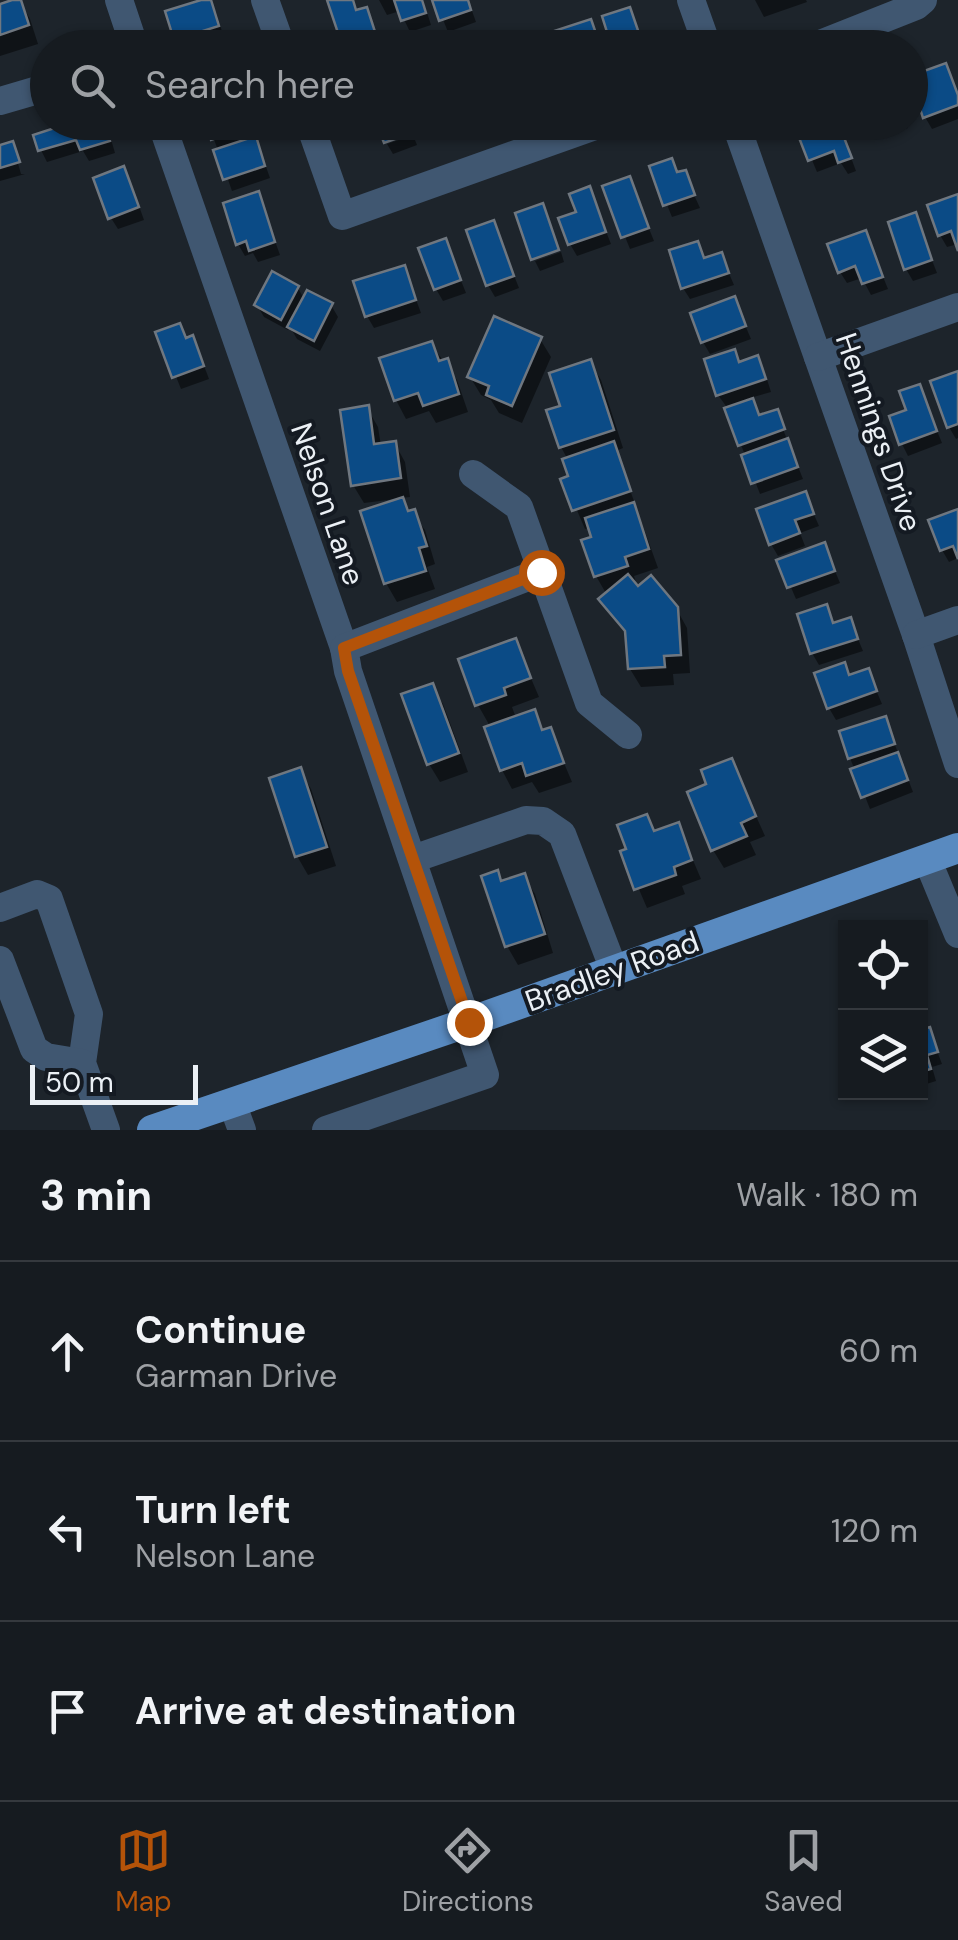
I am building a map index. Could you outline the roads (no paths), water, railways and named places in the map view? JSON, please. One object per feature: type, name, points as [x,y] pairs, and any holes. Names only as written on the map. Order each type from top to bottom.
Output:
[{"type":"main road","name":"Bradley Road","points":[[152,1130],[237,1116],[469,1022],[958,848]]},
{"type":"street","points":[[119,0],[130,30]]},
{"type":"street","points":[[266,0],[276,30]]},
{"type":"street","points":[[691,0],[702,30]]},
{"type":"street","points":[[855,30],[923,0]]},
{"type":"street","points":[[0,101],[30,92]]},
{"type":"street","name":"Nelson Lane","points":[[168,140],[344,648],[348,671],[484,1075],[326,1130]]},
{"type":"street","points":[[315,140],[342,216],[555,140]]},
{"type":"street","name":"Hennings Drive","points":[[741,140],[958,764]]},
{"type":"street","points":[[818,357],[958,307]]},
{"type":"street","points":[[473,474],[519,507],[589,703],[628,734]]},
{"type":"street","points":[[344,648],[541,572]]},
{"type":"street","points":[[916,635],[958,620]]},
{"type":"street","points":[[413,859],[526,820],[543,821],[562,834],[614,970]]},
{"type":"street","points":[[928,859],[958,934]]},
{"type":"street","points":[[0,908],[38,894],[49,899],[89,1014],[82,1063],[106,1130]]},
{"type":"street","points":[[0,960],[34,1049],[46,1056],[82,1063]]}]
